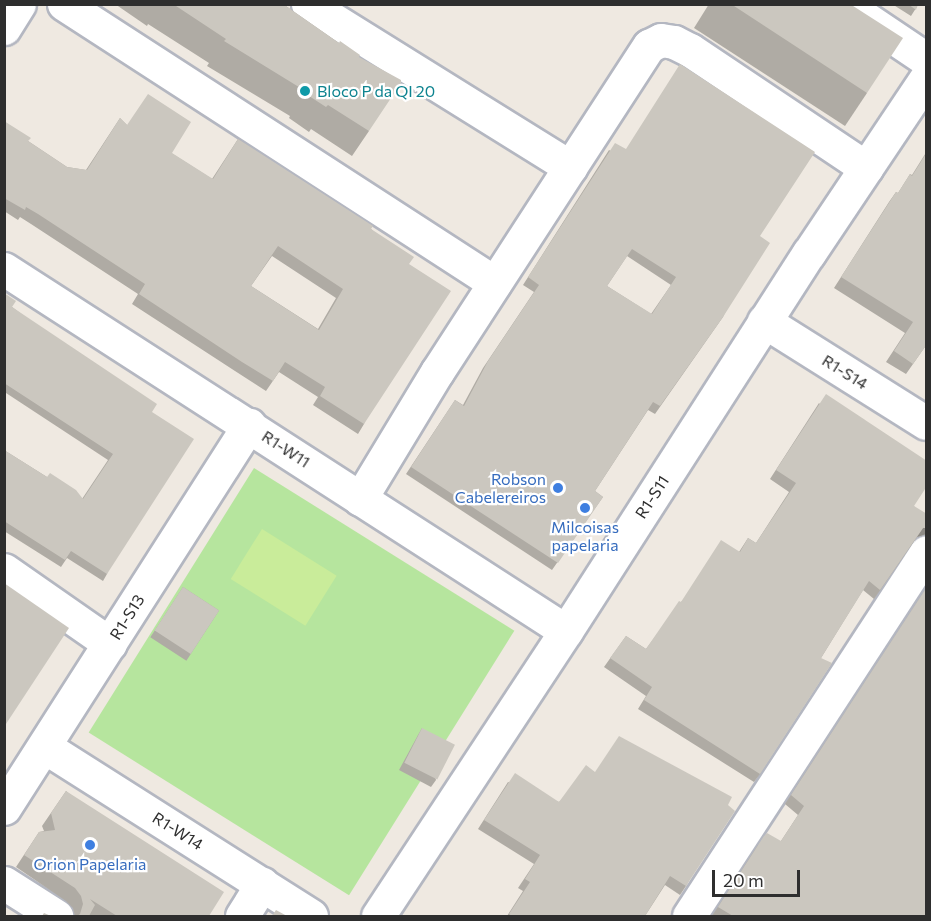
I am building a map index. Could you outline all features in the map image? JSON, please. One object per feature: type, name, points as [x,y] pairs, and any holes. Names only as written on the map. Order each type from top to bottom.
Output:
[{"type":"street","points":[[4,28],[19,4]]},
{"type":"street","points":[[64,4],[495,283]]},
{"type":"street","points":[[844,4],[927,59]]},
{"type":"street","points":[[325,9],[570,167]]},
{"type":"street","points":[[360,499],[639,57],[649,46],[661,40],[674,42],[690,50],[866,168]]},
{"type":"street","name":"R1-S11","points":[[378,916],[566,631],[764,321],[927,78]]},
{"type":"street","name":"R1-W11","points":[[4,269],[566,631]]},
{"type":"street","name":"R1-S14","points":[[764,321],[927,423]]},
{"type":"street","name":"R1-S13","points":[[6,802],[45,747],[249,425]]},
{"type":"street","points":[[689,916],[927,553]]},
{"type":"street","points":[[4,570],[110,644]]},
{"type":"street","name":"R1-W14","points":[[45,747],[311,916]]},
{"type":"street","points":[[4,883],[56,916]]},
{"type":"street","points":[[242,916],[262,884]]},
{"type":"green space","points":[[254,468],[514,631],[349,895],[89,733]]},
{"type":"green space","points":[[262,529],[337,576],[305,626],[231,579]]},
{"type":"building","points":[[173,4],[283,4],[339,43],[340,41],[360,55],[359,57],[401,80],[401,83],[369,131],[328,105],[326,107],[306,94],[307,92],[224,41],[226,39]]},
{"type":"building","points":[[731,4],[850,4],[903,38],[867,93]]},
{"type":"building","points":[[908,4],[918,4],[916,10]]},
{"type":"building","points":[[680,64],[815,152],[760,236],[770,243],[723,317],[660,406],[653,402],[595,491],[603,497],[558,563],[411,467],[455,400],[464,406],[488,361],[539,285],[528,277],[615,143],[626,149]],"holes":[[[632,249],[676,277],[652,314],[607,286]]]},
{"type":"building","points":[[148,94],[191,122],[172,153],[213,179],[238,139],[373,226],[371,229],[414,257],[409,264],[451,291],[364,424],[320,396],[325,387],[285,362],[273,381],[242,362],[139,294],[145,284],[38,214],[26,207],[25,210],[4,198],[4,121],[31,138],[28,141],[67,167],[87,170],[120,118],[127,125]],"holes":[[[278,246],[343,289],[319,330],[251,286]]]},
{"type":"building","points":[[927,152],[927,344],[913,364],[894,351],[913,322],[841,277],[896,192],[898,193],[910,174],[912,176]]},
{"type":"building","points":[[4,293],[16,301],[12,307],[157,404],[152,412],[194,439],[107,574],[71,551],[65,560],[4,521],[4,450],[47,477],[50,473],[76,490],[83,499],[113,454],[4,383]]},
{"type":"building","points":[[826,394],[927,461],[927,486],[914,506],[927,514],[927,527],[923,528],[880,590],[869,581],[821,658],[832,663],[760,774],[644,700],[652,687],[610,658],[626,636],[646,649],[679,601],[681,602],[721,540],[740,552],[748,538],[756,543],[796,483],[776,470]]},
{"type":"building","points":[[4,583],[69,628],[4,727]]},
{"type":"building","points":[[183,587],[219,610],[191,654],[155,631]]},
{"type":"building","points":[[927,587],[927,916],[733,916],[718,907],[764,836],[767,833],[781,841],[804,806],[791,795]]},
{"type":"building","points":[[422,728],[455,745],[437,780],[404,763]]},
{"type":"building","points":[[619,736],[732,797],[728,805],[735,811],[686,886],[670,876],[645,916],[512,916],[509,914],[530,882],[525,879],[540,855],[484,820],[515,773],[559,802],[586,765],[595,772]]},
{"type":"building","points":[[66,791],[224,892],[209,916],[117,916],[90,899],[95,905],[89,916],[77,916],[83,904],[75,888],[24,855],[39,832],[55,830],[51,813]]},
{"type":"building","points":[[276,910],[287,916],[272,916]]},
{"type":"place","name":"Bloco P da QI 20","points":[[305,91]]},
{"type":"place","name":"Robson Cabelereiros","points":[[558,488]]},
{"type":"place","name":"Milcoisas papelaria","points":[[585,508]]},
{"type":"place","name":"Orion Papelaria","points":[[90,845]]}]
